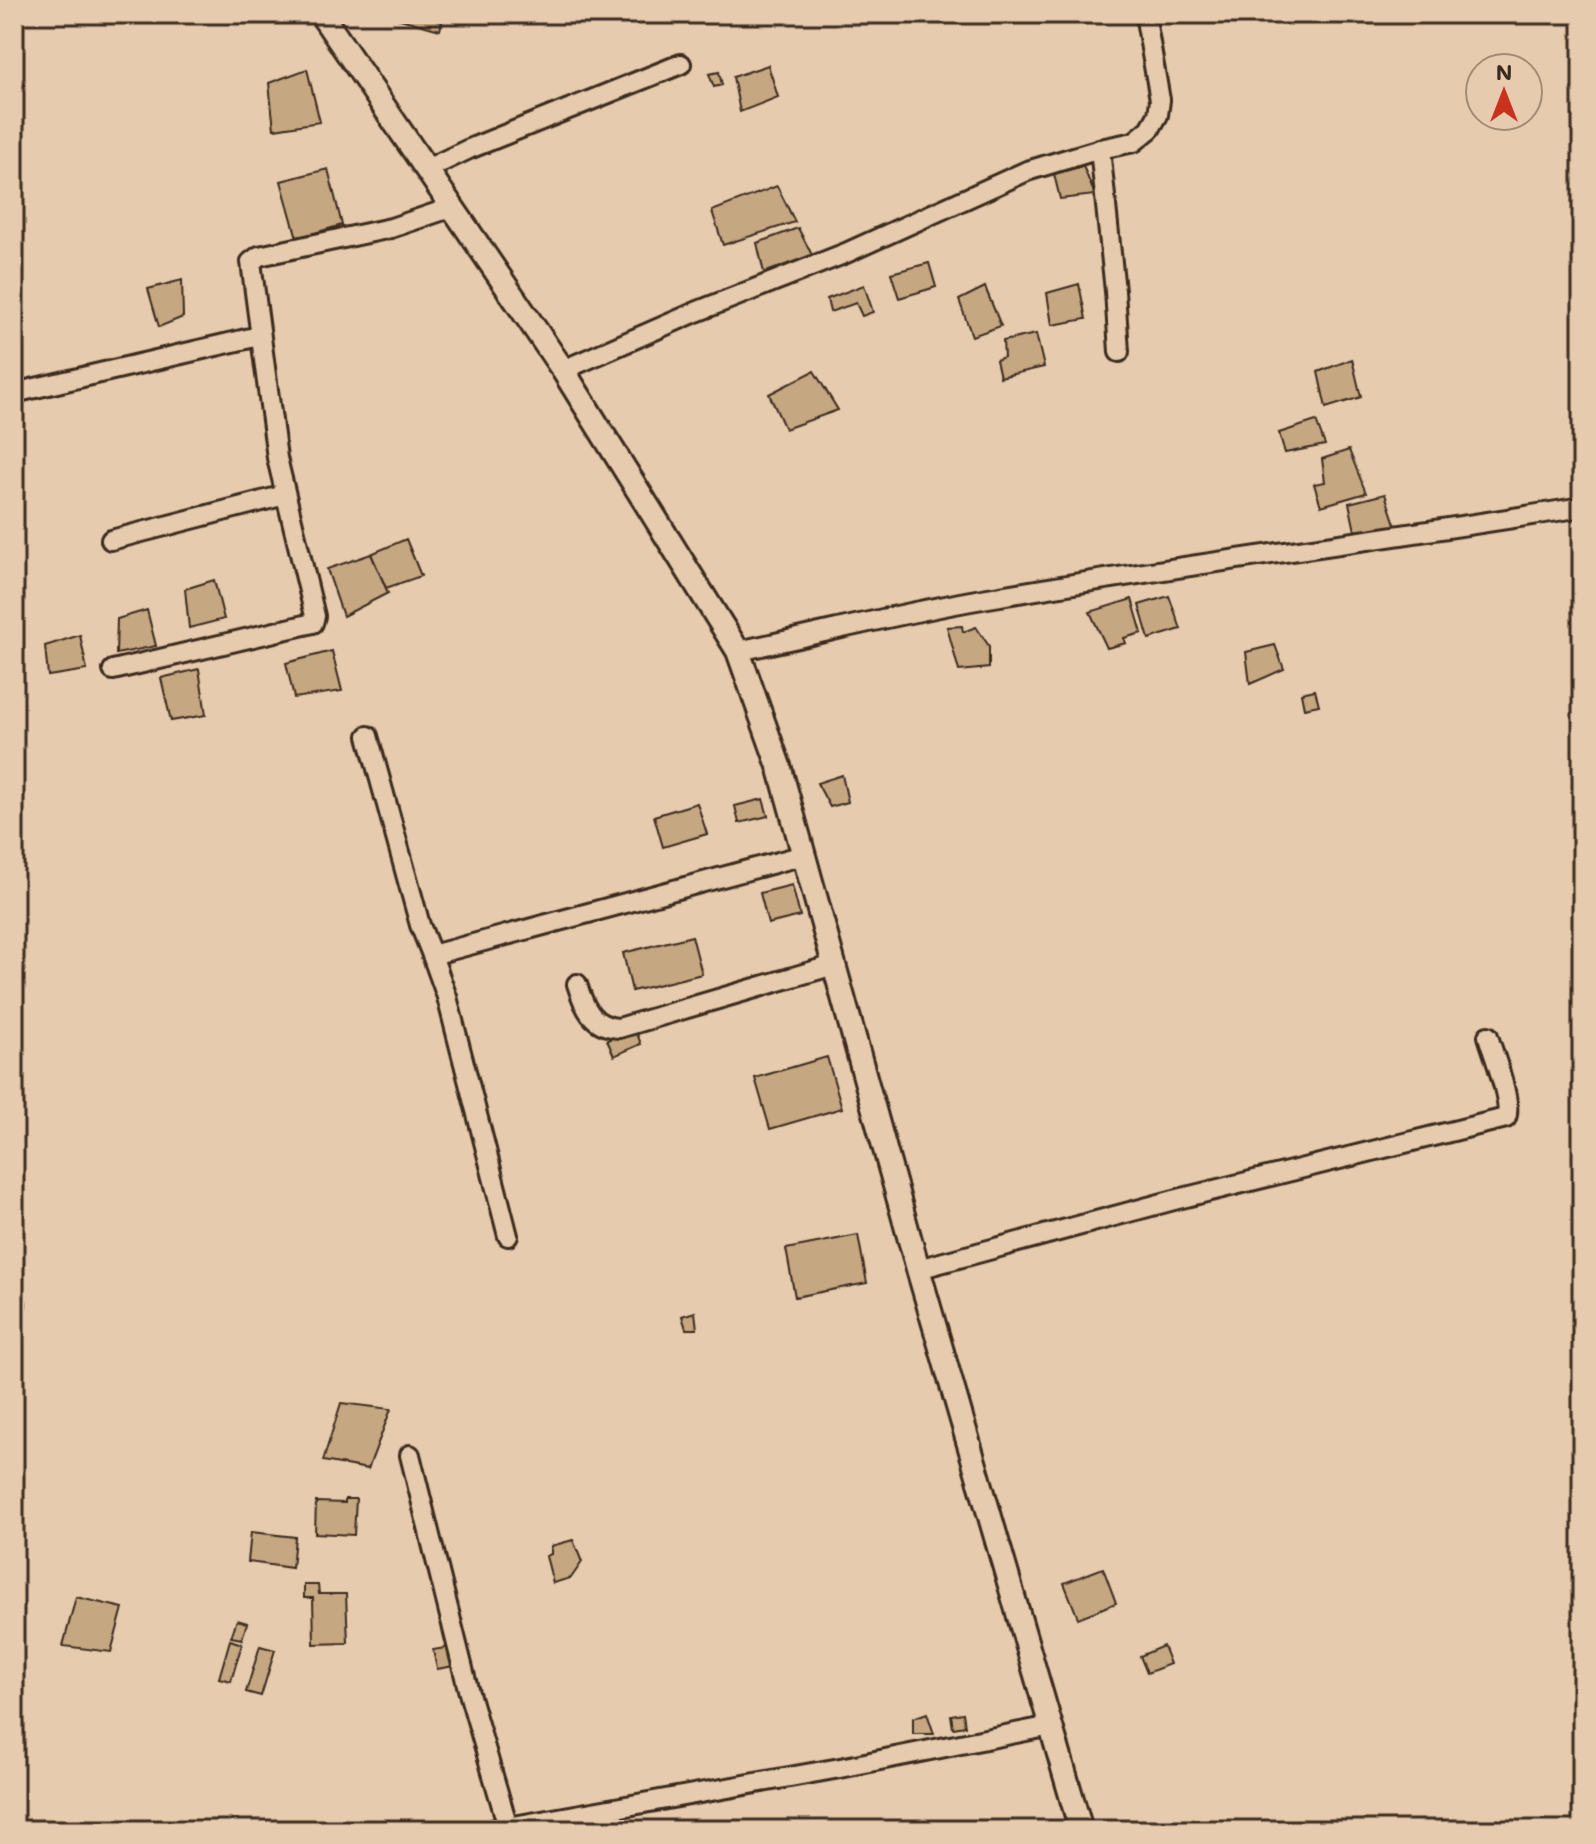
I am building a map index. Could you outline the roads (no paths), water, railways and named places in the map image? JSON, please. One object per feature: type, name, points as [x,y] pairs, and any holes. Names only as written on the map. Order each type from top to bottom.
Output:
[{"type":"street","points":[[321,14],[563,370],[738,651],[780,769],[918,1269],[1081,1830]]},
{"type":"street","points":[[563,370],[696,312],[846,253],[1027,171],[1134,142],[1150,129],[1158,115],[1160,100],[1145,14]]},
{"type":"street","points":[[427,169],[469,149],[681,64]]},
{"type":"street","points":[[1100,149],[1119,352]]},
{"type":"street","points":[[113,670],[313,623],[315,616],[285,495],[259,336],[251,262],[391,228],[453,207]]},
{"type":"street","points":[[14,393],[259,336]]},
{"type":"street","points":[[111,540],[285,495]]},
{"type":"street","points":[[738,651],[996,596],[1241,556],[1382,539],[1582,507]]},
{"type":"street","points":[[368,736],[420,925],[447,997],[508,1236]]},
{"type":"street","points":[[432,955],[804,855]]},
{"type":"street","points":[[577,984],[584,1007],[593,1019],[607,1027],[619,1028],[834,965]]},
{"type":"street","points":[[918,1269],[1174,1200],[1506,1118],[1509,1112],[1507,1100],[1488,1036]]},
{"type":"street","points":[[410,1455],[500,1829],[840,1768],[1051,1726]]}]
